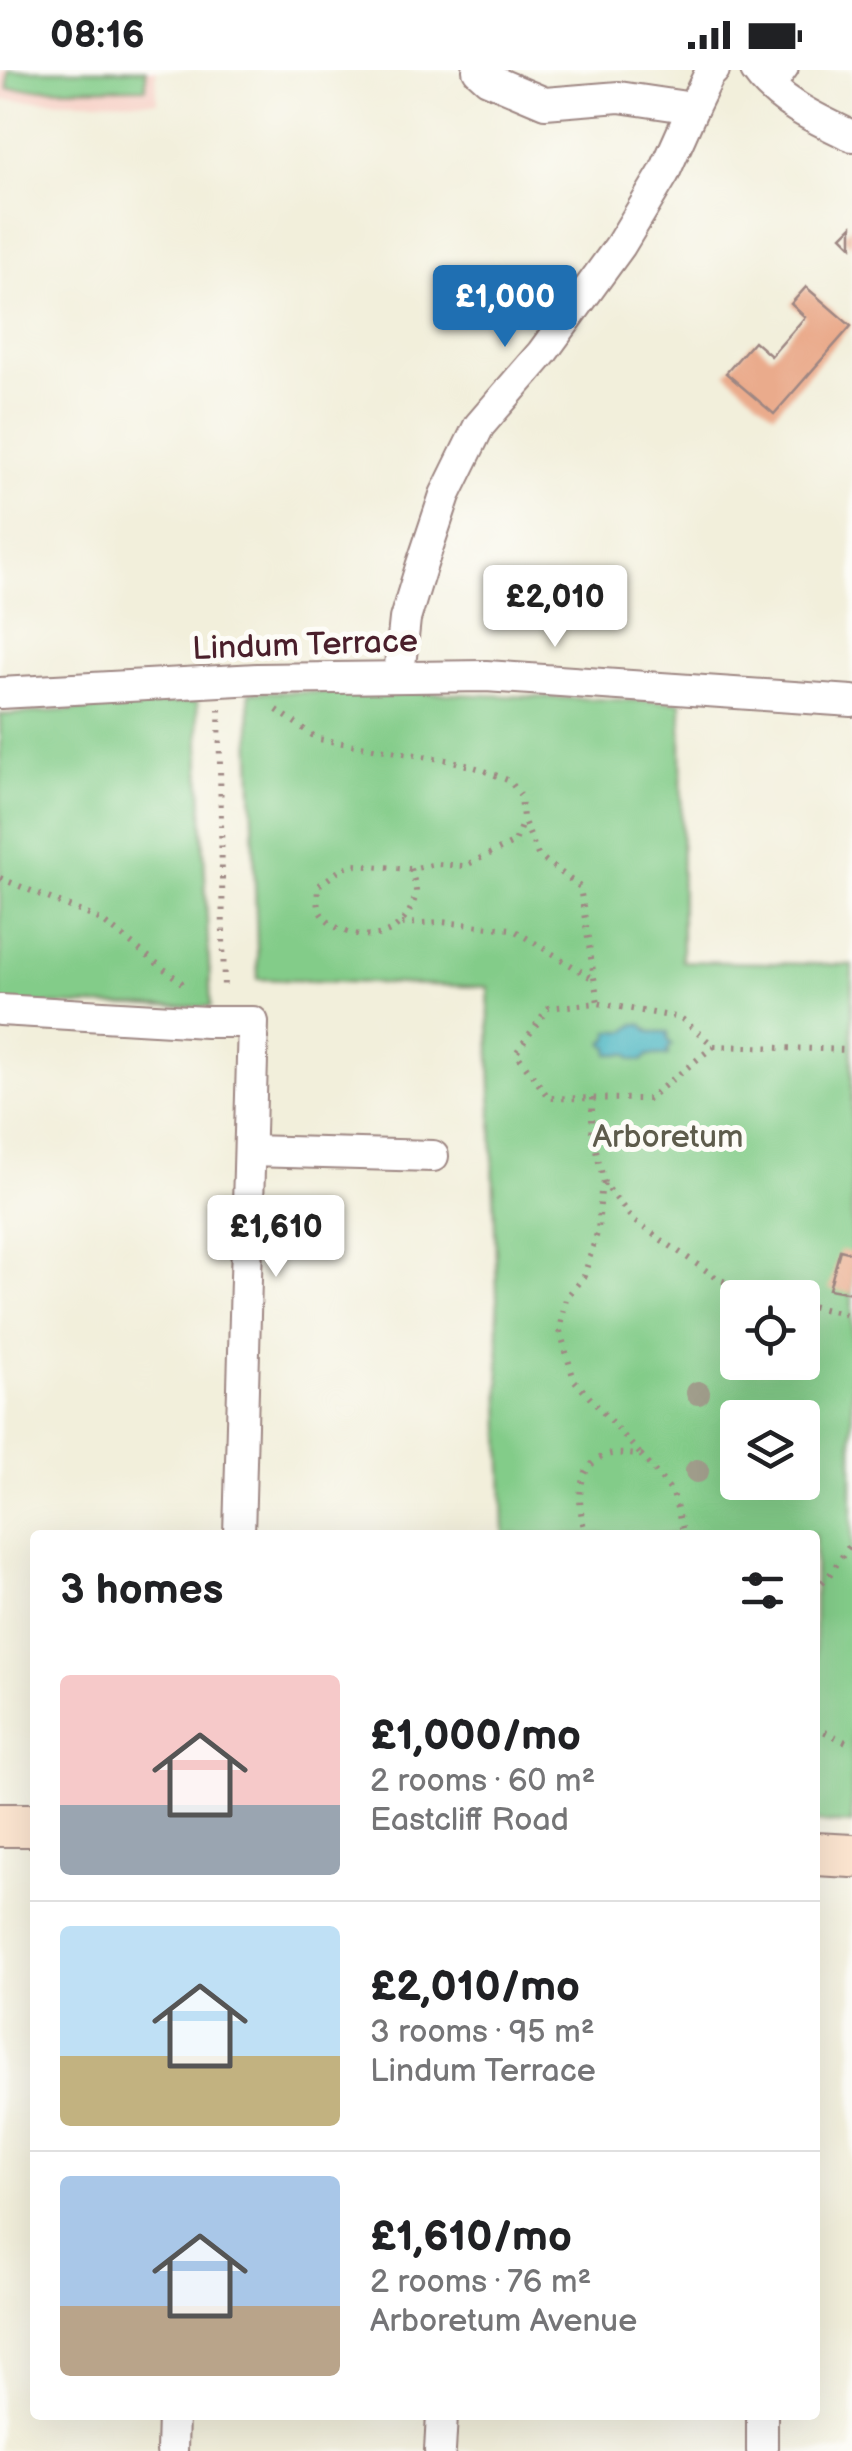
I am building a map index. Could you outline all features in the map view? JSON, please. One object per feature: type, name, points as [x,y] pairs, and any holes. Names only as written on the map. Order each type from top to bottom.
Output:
[{"type":"main road","points":[[0,1824],[30,1825]]},
{"type":"main road","points":[[820,1854],[852,1856]]},
{"type":"street","points":[[478,70],[488,79],[545,103],[619,96],[693,108]]},
{"type":"street","points":[[399,676],[405,618],[427,549],[445,495],[479,426],[542,353],[620,246],[664,174],[714,70]]},
{"type":"street","points":[[774,77],[794,105],[852,136]]},
{"type":"street","name":"Lindum Terrace","points":[[0,693],[257,679],[399,676],[505,677],[852,701]]},
{"type":"street","points":[[0,1010],[228,1022],[250,1151],[239,1530]]},
{"type":"street","points":[[250,1151],[433,1156]]},
{"type":"street","points":[[172,2451],[173,2420]]},
{"type":"street","points":[[440,2451],[442,2420]]},
{"type":"street","points":[[762,2420],[762,2451]]},
{"type":"path","points":[[257,679],[277,710],[318,739],[453,761],[510,780],[521,796],[524,819],[538,855],[580,887],[598,1004]]},
{"type":"path","points":[[218,681],[228,1022]]},
{"type":"path","points":[[524,819],[515,842],[464,866],[343,868],[318,886],[318,907],[330,923],[352,934],[383,934],[401,924],[442,922],[512,929],[595,980]]},
{"type":"path","points":[[401,924],[413,904],[416,888],[410,869]]},
{"type":"path","points":[[0,878],[101,920],[228,1022]]},
{"type":"path","points":[[714,1046],[648,1099],[549,1098],[516,1053],[548,1008],[598,1004],[681,1018],[714,1046],[852,1050]]},
{"type":"path","points":[[592,1098],[592,1133],[604,1183],[634,1221],[720,1280]]},
{"type":"path","points":[[604,1183],[598,1230],[584,1276],[566,1298],[560,1331],[574,1380],[673,1493],[683,1530]]},
{"type":"path","points":[[820,1308],[852,1316]]},
{"type":"path","points":[[585,1530],[578,1496],[589,1466],[608,1454],[641,1455]]},
{"type":"path","points":[[820,1584],[852,1542]]},
{"type":"path","points":[[820,1729],[852,1744]]},
{"type":"shaded area","points":[[0,70],[156,70],[157,102],[0,100]]},
{"type":"green space","points":[[8,70],[146,70],[146,88],[8,89]]},
{"type":"green space","name":"Arboretum","points":[[249,692],[399,692],[681,702],[682,961],[852,965],[852,1824],[820,1822],[820,1530],[504,1530],[488,987],[258,979]]},
{"type":"green space","points":[[197,701],[211,1007],[0,1004],[0,715]]},
{"type":"water","points":[[642,1024],[650,1032],[668,1032],[672,1045],[668,1055],[649,1055],[642,1061],[631,1059],[628,1054],[609,1054],[604,1041],[609,1039],[609,1031],[627,1031]]},
{"type":"building","points":[[852,226],[852,246],[842,236]]},
{"type":"building","points":[[806,287],[851,326],[774,414],[726,373],[754,341],[771,356],[805,317],[791,304]]},
{"type":"building","points":[[840,1250],[852,1253],[852,1293],[829,1289]]}]
